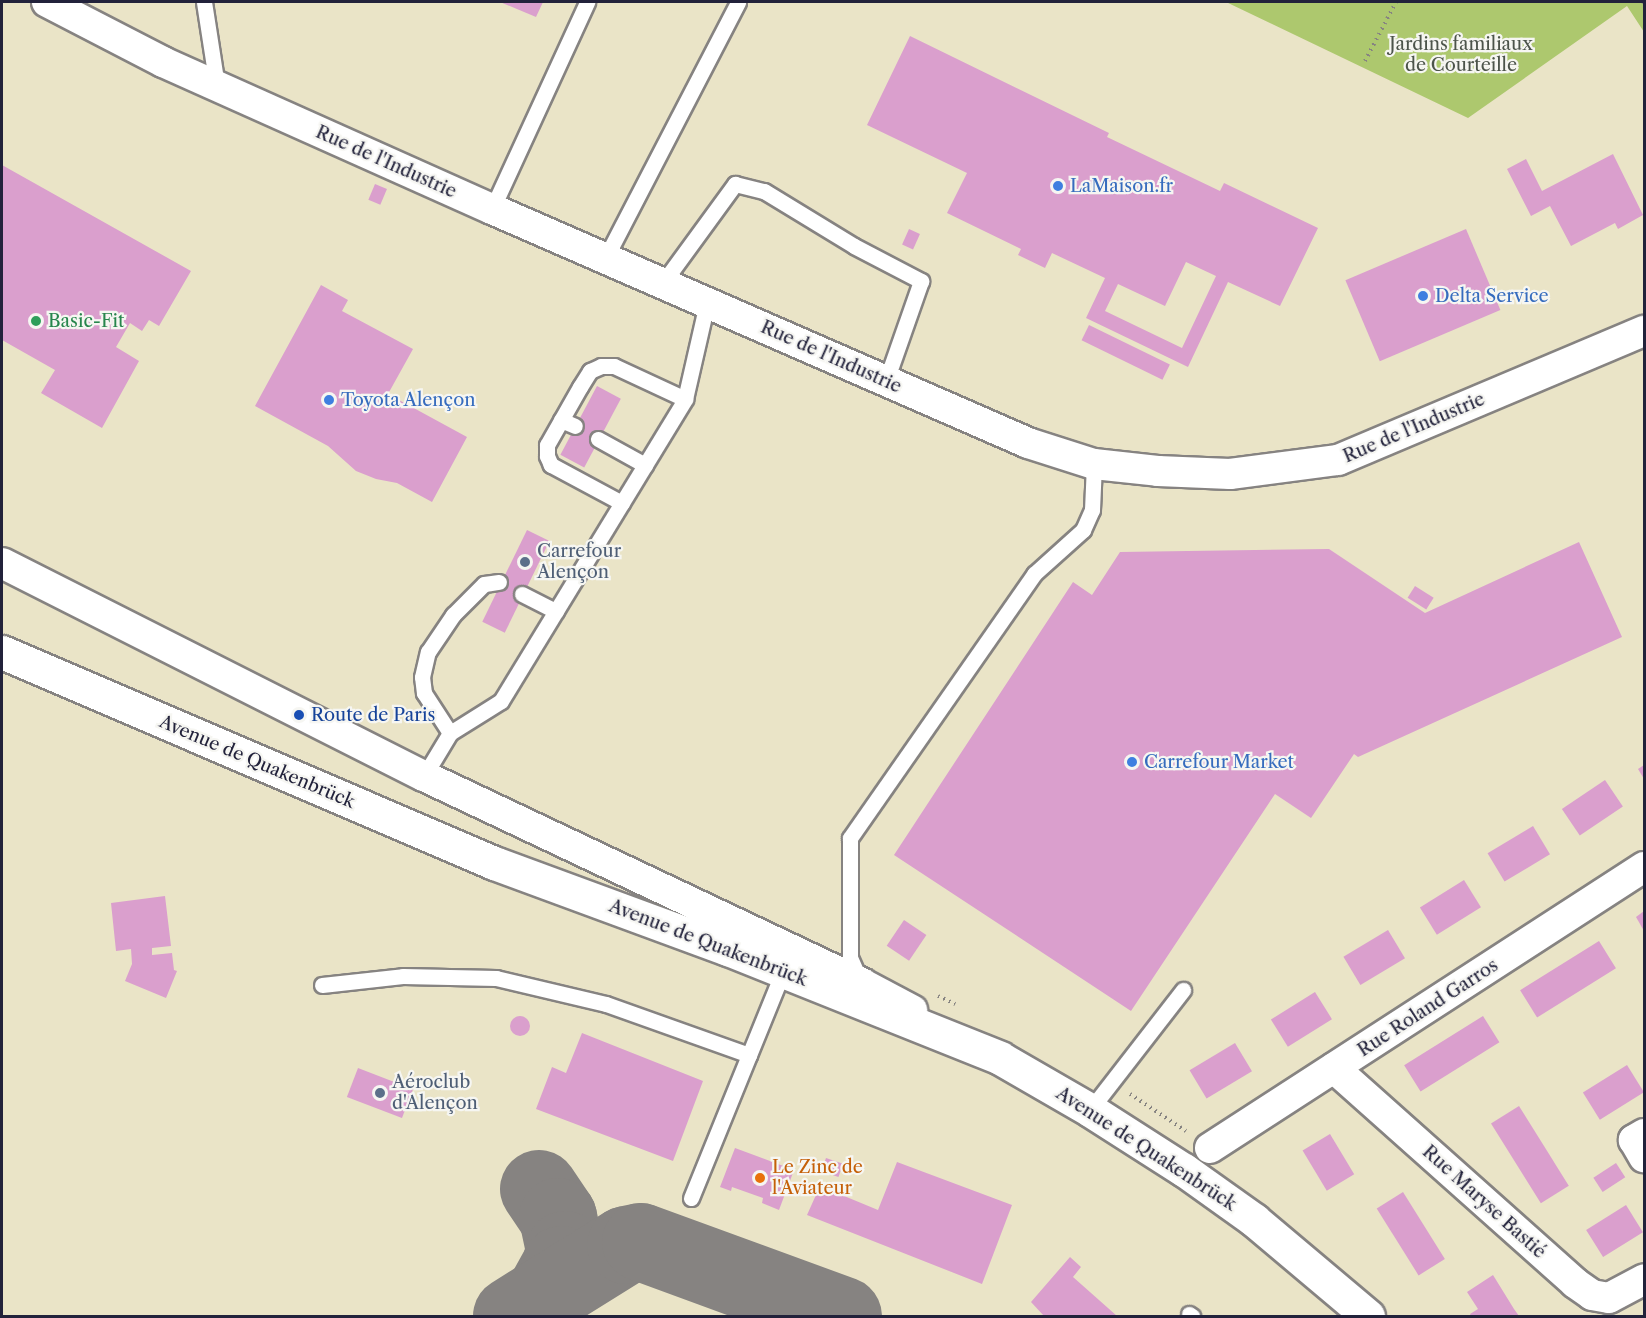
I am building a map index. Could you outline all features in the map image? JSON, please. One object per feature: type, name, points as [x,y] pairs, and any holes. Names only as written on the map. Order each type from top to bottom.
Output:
[{"type":"main road","name":"Avenue de Quakenbrück","points":[[2,652],[494,863],[783,971],[1000,1058],[1090,1110],[1184,1170],[1254,1220],[1368,1317]]},
{"type":"street","name":"Rue de l'Industrie","points":[[47,2],[163,62],[605,259],[1028,443],[1094,464],[1158,471],[1230,474],[1338,460],[1644,331]]},
{"type":"street","points":[[2,563],[424,776],[861,982],[1000,1058]]},
{"type":"street","name":"Rue Roland Garros","points":[[1210,1148],[1644,867]]},
{"type":"street","name":"Rue Maryse Bastié","points":[[1334,1068],[1592,1295],[1609,1298],[1644,1279]]},
{"type":"street","points":[[1644,1134],[1634,1140],[1644,1157]]},
{"type":"lane","points":[[204,2],[217,86]]},
{"type":"lane","points":[[492,209],[587,2]]},
{"type":"lane","points":[[605,259],[738,2]]},
{"type":"lane","points":[[662,284],[735,184],[764,191],[854,246],[921,281],[886,381]]},
{"type":"lane","points":[[424,776],[450,732],[501,701],[685,399],[707,303]]},
{"type":"lane","points":[[622,504],[551,465],[547,456],[547,445],[568,423],[590,371],[601,366],[614,366],[685,399]]},
{"type":"lane","points":[[598,439],[645,465]]},
{"type":"lane","points":[[861,982],[850,958],[848,883],[850,838],[1034,574],[1083,530],[1092,510],[1094,464]]},
{"type":"lane","points":[[450,732],[424,693],[422,677],[428,652],[453,615],[484,584],[499,582]]},
{"type":"lane","points":[[522,594],[556,611]]},
{"type":"lane","points":[[691,1198],[783,971]]},
{"type":"lane","points":[[322,985],[403,976],[496,978],[606,1004],[749,1055]]},
{"type":"lane","points":[[1090,1110],[1184,990]]},
{"type":"path","points":[[1365,61],[1396,2]]},
{"type":"green space","name":"Jardins familiaux de Courteille","points":[[1226,2],[1644,2],[1644,32],[1627,6],[1468,118]]},
{"type":"building","points":[[500,2],[543,2],[536,17]]},
{"type":"building","points":[[910,36],[1109,133],[1107,137],[1220,191],[1224,183],[1318,228],[1280,306],[1228,282],[1188,367],[1086,318],[1105,278],[1052,253],[1045,268],[1018,255],[1021,249],[947,213],[967,173],[867,125]],"holes":[[[1186,262],[1216,276],[1182,348],[1105,311],[1118,284],[1165,306]]]},
{"type":"building","points":[[1613,154],[1643,215],[1618,229],[1615,223],[1571,246],[1550,206],[1531,216],[1507,169],[1526,159],[1542,191]]},
{"type":"building","points":[[2,165],[191,271],[159,326],[149,320],[142,331],[130,323],[116,347],[139,361],[102,428],[41,393],[55,370],[2,340]]},
{"type":"building","points":[[375,184],[387,189],[380,205],[368,200]]},
{"type":"building","points":[[909,229],[920,234],[913,249],[902,245]]},
{"type":"building","name":"Delta Service","points":[[1466,229],[1500,310],[1380,361],[1345,280]]},
{"type":"building","name":"Toyota Alençon","points":[[321,285],[348,300],[342,311],[413,349],[388,394],[467,437],[432,502],[397,483],[376,479],[356,471],[328,446],[255,406]]},
{"type":"building","points":[[1089,325],[1170,364],[1162,380],[1082,340]]},
{"type":"building","points":[[597,386],[621,399],[584,468],[560,455]]},
{"type":"building","name":"Carrefour Alençon","points":[[527,530],[549,541],[505,633],[482,622]]},
{"type":"building","points":[[1579,542],[1622,637],[1358,757],[1354,754],[1311,818],[1275,794],[1131,1011],[894,855],[1073,582],[1092,595],[1120,552],[1329,549],[1425,613]]},
{"type":"building","points":[[1415,586],[1434,598],[1426,610],[1408,598]]},
{"type":"building","points":[[1644,765],[1644,779],[1638,769]]},
{"type":"building","points":[[1605,780],[1623,807],[1580,836],[1562,809]]},
{"type":"building","points":[[1533,826],[1550,854],[1505,882],[1488,853]]},
{"type":"building","points":[[1464,880],[1481,907],[1437,935],[1420,908]]},
{"type":"building","points":[[165,896],[171,946],[152,948],[152,955],[172,953],[174,970],[177,971],[166,998],[125,981],[132,964],[131,949],[116,951],[111,903]]},
{"type":"building","points":[[1644,911],[1644,931],[1636,917]]},
{"type":"building","points":[[904,920],[926,935],[909,961],[887,946]]},
{"type":"building","points":[[1388,930],[1405,958],[1360,985],[1343,957]]},
{"type":"building","points":[[1599,941],[1616,968],[1537,1017],[1520,990]]},
{"type":"building","points":[[1315,992],[1332,1019],[1288,1047],[1271,1020]]},
{"type":"building","points":[[520,1016],[527,1019],[530,1026],[527,1033],[520,1036],[513,1033],[510,1026],[513,1019]]},
{"type":"building","points":[[1483,1016],[1499,1042],[1421,1092],[1404,1065]]},
{"type":"building","points":[[582,1033],[703,1081],[673,1161],[536,1109],[552,1067],[566,1073]]},
{"type":"building","points":[[1235,1043],[1252,1071],[1207,1099],[1190,1070]]},
{"type":"building","points":[[1627,1065],[1644,1092],[1600,1120],[1583,1093]]},
{"type":"building","name":"Aéroclub d'Alençon","points":[[358,1068],[413,1089],[402,1118],[347,1097]]},
{"type":"building","points":[[1519,1106],[1569,1186],[1541,1203],[1491,1123]]},
{"type":"building","points":[[1330,1134],[1354,1174],[1327,1191],[1303,1150]]},
{"type":"building","points":[[735,1148],[794,1170],[779,1210],[762,1203],[763,1198],[732,1187],[731,1191],[720,1187]]},
{"type":"building","points":[[826,1158],[843,1164],[838,1177],[821,1171]]},
{"type":"building","points":[[897,1162],[1012,1205],[982,1284],[807,1215],[820,1186],[878,1210]]},
{"type":"building","points":[[1616,1163],[1625,1177],[1603,1192],[1593,1178]]},
{"type":"building","points":[[1403,1192],[1445,1259],[1419,1275],[1377,1208]]},
{"type":"building","points":[[1626,1205],[1643,1232],[1603,1257],[1586,1230]]},
{"type":"building","points":[[1070,1257],[1081,1267],[1073,1277],[1117,1316],[1044,1316],[1031,1302]]},
{"type":"building","points":[[1493,1275],[1519,1316],[1471,1316],[1470,1314],[1478,1309],[1467,1292]]},
{"type":"taxiway","points":[[539,1189],[558,1217],[565,1250],[561,1265],[544,1296]]},
{"type":"taxiway","points":[[512,1316],[626,1245],[641,1242],[843,1316]]},
{"type":"place","name":"LaMaison.fr","points":[[1058,186]]},
{"type":"place","name":"Delta Service","points":[[1423,296]]},
{"type":"place","name":"Basic-Fit","points":[[36,321]]},
{"type":"place","name":"Toyota Alençon","points":[[329,400]]},
{"type":"place","name":"Carrefour Alençon","points":[[525,562]]},
{"type":"place","name":"Route de Paris","points":[[299,715]]},
{"type":"place","name":"Carrefour Market","points":[[1132,762]]},
{"type":"place","name":"Aéroclub d'Alençon","points":[[380,1093]]},
{"type":"place","name":"Le Zinc de l'Aviateur","points":[[760,1178]]}]
